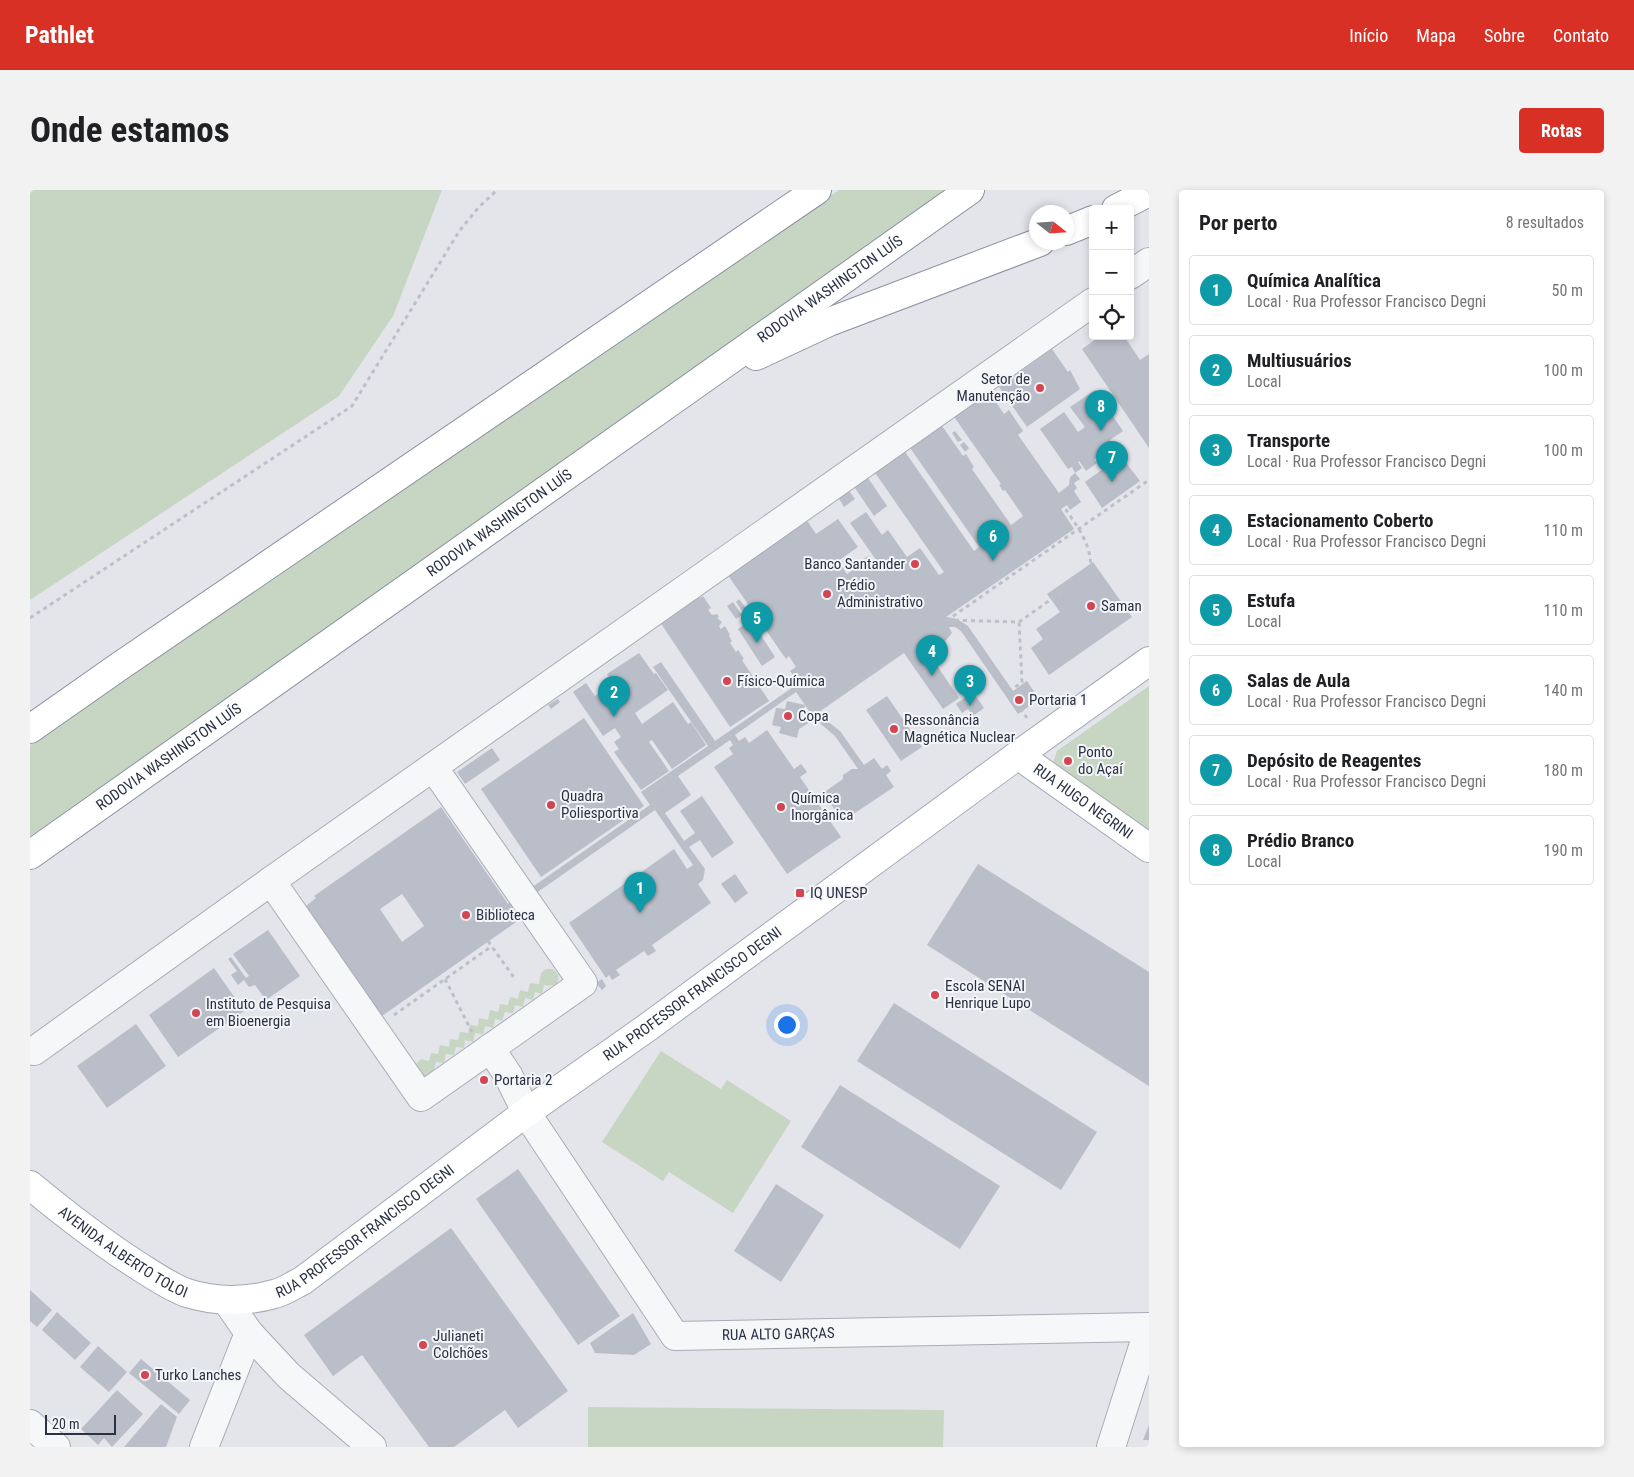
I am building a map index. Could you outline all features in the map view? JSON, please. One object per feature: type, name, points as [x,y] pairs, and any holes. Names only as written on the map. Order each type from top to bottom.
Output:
[{"type":"main road","points":[[30,729],[817,190]]},
{"type":"main road","name":"RODOVIA WASHINGTON LUÍS","points":[[30,855],[970,190]]},
{"type":"main road","points":[[1124,205],[1149,192]]},
{"type":"main road","points":[[1074,228],[1089,222]]},
{"type":"main road","points":[[552,485],[729,369],[828,322],[1029,246]]},
{"type":"main road","name":"RUA PROFESSOR FRANCISCO DEGNI","points":[[226,1300],[247,1299],[276,1294],[302,1281],[520,1117],[527,1114],[1149,661]]},
{"type":"main road","name":"RUA HUGO NEGRINI","points":[[1018,755],[1149,848]]},
{"type":"main road","name":"AVENIDA ALBERTO TOLOI","points":[[30,1185],[74,1222],[157,1278],[187,1293],[226,1300]]},
{"type":"street","points":[[1134,272],[1149,262]]},
{"type":"street","points":[[34,1051],[271,881],[1089,305]]},
{"type":"street","points":[[271,881],[421,1097],[583,983],[433,767]]},
{"type":"street","points":[[490,1048],[508,1075],[527,1114]]},
{"type":"street","name":"RUA ALTO GARÇAS","points":[[527,1114],[675,1336],[1149,1327]]},
{"type":"street","points":[[226,1300],[249,1333],[289,1376],[372,1447]]},
{"type":"street","points":[[1111,1447],[1149,1327]]},
{"type":"street","points":[[204,1447],[249,1333]]},
{"type":"street","points":[[30,1424],[56,1447]]},
{"type":"path","points":[[30,618],[352,406],[460,230],[479,207],[497,190]]},
{"type":"path","points":[[800,726],[946,620],[1078,527],[1149,480]]},
{"type":"path","points":[[946,620],[1019,622],[1090,572],[1089,551],[1078,527],[1064,507]]},
{"type":"path","points":[[946,620],[965,630],[1041,739]]},
{"type":"path","points":[[1008,692],[1022,682],[1019,622]]},
{"type":"path","points":[[936,644],[949,653]]},
{"type":"path","points":[[698,871],[698,864],[648,793],[799,686],[816,713],[837,733],[861,766]]},
{"type":"path","points":[[524,898],[656,804]]},
{"type":"path","points":[[684,846],[697,836]]},
{"type":"path","points":[[488,942],[515,979]]},
{"type":"path","points":[[374,1029],[492,946]]},
{"type":"green space","points":[[30,190],[442,190],[393,316],[339,396],[30,600]]},
{"type":"green space","points":[[839,190],[945,190],[30,839],[30,745],[123,679],[617,345]]},
{"type":"green space","points":[[1149,686],[1149,834],[1053,763],[1057,751]]},
{"type":"green space","points":[[546,969],[553,969],[558,974],[556,984],[551,986],[544,985],[542,994],[535,992],[533,1000],[525,998],[523,1007],[515,1005],[513,1013],[505,1012],[502,1021],[495,1019],[493,1028],[485,1026],[483,1034],[475,1033],[473,1042],[465,1040],[464,1048],[456,1047],[454,1055],[446,1054],[444,1063],[436,1062],[433,1074],[424,1078],[415,1065],[421,1059],[429,1061],[431,1053],[438,1054],[440,1045],[449,1047],[450,1039],[458,1040],[460,1032],[468,1033],[470,1025],[478,1026],[479,1018],[488,1020],[490,1010],[498,1012],[500,1004],[508,1005],[510,997],[518,999],[520,990],[528,992],[530,983],[539,984],[541,973]]},
{"type":"green space","points":[[661,1051],[721,1089],[727,1080],[791,1121],[733,1213],[669,1172],[663,1181],[602,1142]]},
{"type":"green space","points":[[588,1407],[944,1410],[943,1447],[588,1447]]},
{"type":"building","points":[[1094,340],[1127,340],[1140,360],[1149,354],[1149,448],[1082,349]]},
{"type":"building","name":"Setor de Manutenção","points":[[1052,349],[1068,372],[1070,370],[1080,389],[1027,427],[999,387]]},
{"type":"building","points":[[985,386],[1004,414],[1009,410],[1023,431],[1018,435],[1059,493],[1069,485],[1070,477],[1075,473],[1080,479],[1074,483],[1077,488],[1074,491],[1081,502],[1070,510],[1067,505],[1061,509],[1074,529],[946,617],[957,619],[968,626],[1013,691],[1027,681],[1039,699],[1018,714],[961,631],[955,627],[949,627],[952,633],[942,645],[927,651],[959,698],[943,709],[904,653],[819,712],[823,718],[840,731],[864,765],[874,758],[882,769],[887,765],[891,771],[886,775],[894,787],[843,821],[823,793],[843,779],[843,775],[852,769],[858,769],[835,736],[815,719],[799,729],[797,738],[779,733],[781,727],[772,725],[776,708],[785,709],[787,701],[805,705],[801,723],[812,715],[796,692],[735,735],[739,741],[745,737],[749,743],[767,730],[794,769],[801,764],[807,772],[800,777],[841,837],[787,874],[714,767],[733,754],[729,748],[733,745],[730,740],[678,776],[691,795],[665,813],[684,841],[695,833],[680,811],[702,796],[734,843],[712,858],[700,840],[689,847],[705,869],[703,880],[698,884],[711,903],[652,945],[656,951],[648,956],[644,951],[616,970],[620,975],[612,980],[609,975],[606,978],[569,923],[674,849],[687,869],[693,865],[655,810],[512,910],[519,920],[382,1016],[306,906],[316,898],[314,896],[441,807],[508,904],[650,805],[641,792],[708,746],[653,667],[661,662],[715,741],[799,683],[790,671],[796,667],[789,656],[786,659],[725,571],[804,516],[816,534],[838,519],[858,547],[838,561],[847,574],[864,562],[862,560],[868,556],[876,567],[879,564],[850,523],[866,512],[882,535],[888,530],[907,557],[920,548],[939,575],[944,572],[871,467],[901,446],[974,551],[979,547],[906,442],[938,420],[963,456],[966,454],[974,467],[972,469],[1011,525],[1023,516],[1005,490],[1003,491],[999,485],[1001,484],[950,411]],"holes":[[[402,894],[424,926],[402,942],[380,909]]]},
{"type":"building","points":[[1095,390],[1123,431],[1110,440],[1116,449],[1105,457],[1103,453],[1094,460],[1097,463],[1086,471],[1079,461],[1082,468],[1075,473],[1072,467],[1068,469],[1040,429],[1064,412],[1078,432],[1085,427],[1070,407]]},
{"type":"building","points":[[955,431],[962,440],[958,442],[952,433]]},
{"type":"building","points":[[964,442],[969,448],[965,452],[960,445]]},
{"type":"building","points":[[1121,456],[1140,481],[1102,508],[1085,482]]},
{"type":"building","points":[[864,472],[887,506],[874,516],[851,482]]},
{"type":"building","points":[[846,487],[855,499],[844,507],[836,494]]},
{"type":"building","points":[[1093,562],[1132,617],[1049,675],[1031,648],[1043,639],[1036,629],[1060,612],[1047,594]]},
{"type":"building","name":"Físico-Química","points":[[698,595],[700,598],[703,596],[711,608],[708,610],[712,615],[717,614],[719,617],[717,618],[722,622],[719,626],[721,629],[725,626],[732,641],[730,643],[736,652],[738,650],[744,659],[742,660],[769,701],[730,727],[660,622]]},
{"type":"building","points":[[739,599],[746,608],[742,611],[736,602]]},
{"type":"building","points":[[733,602],[742,615],[736,619],[727,606]]},
{"type":"building","points":[[751,620],[775,657],[762,666],[738,629]]},
{"type":"building","points":[[639,653],[668,690],[635,713],[642,724],[673,702],[688,724],[691,722],[706,745],[672,769],[652,740],[649,742],[669,771],[641,790],[614,752],[619,749],[614,742],[621,737],[615,728],[603,736],[573,692],[586,683],[595,696],[608,686],[616,698],[621,694],[607,674]]},
{"type":"building","points":[[973,692],[984,708],[973,716],[968,709],[962,713],[956,704]]},
{"type":"building","name":"Ressonância Magnética Nuclear","points":[[887,696],[922,747],[901,761],[866,710]]},
{"type":"building","points":[[558,699],[560,702],[551,709],[548,705]]},
{"type":"building","name":"Quadra Poliesportiva","points":[[584,718],[644,806],[541,877],[481,789]]},
{"type":"building","points":[[492,748],[500,760],[465,784],[457,772]]},
{"type":"building","points":[[978,864],[1149,972],[1149,1086],[927,945]]},
{"type":"building","points":[[735,874],[748,893],[735,903],[721,884]]},
{"type":"building","points":[[268,930],[300,976],[266,1000],[255,985],[249,987],[244,980],[238,985],[231,975],[237,971],[228,959],[231,957],[246,978],[249,976],[233,954]]},
{"type":"building","name":"Instituto de Pesquisa em Bioenergia","points":[[214,968],[244,1011],[178,1057],[149,1015]]},
{"type":"building","points":[[602,979],[606,986],[602,990],[596,983]]},
{"type":"building","points":[[894,1003],[1097,1132],[1061,1190],[857,1061]]},
{"type":"building","points":[[136,1024],[166,1066],[107,1108],[77,1066]]},
{"type":"building","name":"Portaria 2","points":[[486,1075],[490,1081],[484,1084],[478,1079]]},
{"type":"building","points":[[840,1085],[1000,1186],[960,1249],[801,1147]]},
{"type":"building","points":[[518,1169],[620,1316],[578,1345],[476,1199]]},
{"type":"building","points":[[776,1184],[824,1215],[781,1282],[734,1251]]},
{"type":"building","name":"Julianeti Colchões","points":[[451,1228],[568,1391],[518,1428],[505,1410],[454,1447],[429,1447],[362,1355],[333,1376],[304,1335]]},
{"type":"building","points":[[30,1290],[52,1310],[37,1327],[30,1321]]},
{"type":"building","points":[[57,1312],[91,1343],[75,1360],[42,1330]]},
{"type":"building","points":[[633,1313],[651,1344],[634,1355],[595,1353],[590,1343]]},
{"type":"building","points":[[98,1346],[127,1372],[109,1392],[80,1367]]},
{"type":"building","points":[[141,1359],[190,1400],[179,1414],[129,1373]]},
{"type":"building","points":[[117,1390],[143,1414],[112,1447],[104,1438],[98,1445],[81,1429]]},
{"type":"building","points":[[161,1404],[177,1417],[166,1447],[124,1447]]},
{"type":"building","points":[[1149,1425],[1149,1440],[1143,1440]]},
{"type":"place","name":"Setor de Manutenção","points":[[1040,388]]},
{"type":"place","name":"Prédio Branco","points":[[1101,431]]},
{"type":"place","name":"Depósito de Reagentes","points":[[1112,482]]},
{"type":"place","name":"Salas de Aula","points":[[993,561]]},
{"type":"place","name":"Banco Santander","points":[[915,564]]},
{"type":"place","name":"Prédio Administrativo","points":[[827,594]]},
{"type":"place","name":"Saman","points":[[1091,606]]},
{"type":"place","name":"Estufa","points":[[757,643]]},
{"type":"place","name":"Estacionamento Coberto","points":[[932,676]]},
{"type":"place","name":"Físico-Química","points":[[727,681]]},
{"type":"place","name":"Portaria 1","points":[[1019,700]]},
{"type":"place","name":"Transporte","points":[[970,706]]},
{"type":"place","name":"Copa","points":[[788,716]]},
{"type":"place","name":"Multiusuários","points":[[614,717]]},
{"type":"place","name":"Ressonância Magnética Nuclear","points":[[894,729]]},
{"type":"place","name":"Ponto do Açaí","points":[[1068,761]]},
{"type":"place","name":"Quadra Poliesportiva","points":[[551,805]]},
{"type":"place","name":"Química Inorgânica","points":[[781,807]]},
{"type":"place","name":"IQ UNESP","points":[[800,893]]},
{"type":"place","name":"Química Analítica","points":[[640,913]]},
{"type":"place","name":"Biblioteca","points":[[466,915]]},
{"type":"place","name":"Escola SENAI Henrique Lupo","points":[[935,995]]},
{"type":"place","name":"Instituto de Pesquisa em Bioenergia","points":[[196,1013]]},
{"type":"place","name":"Portaria 2","points":[[484,1080]]},
{"type":"place","name":"Julianeti Colchões","points":[[423,1345]]},
{"type":"place","name":"Turko Lanches","points":[[145,1375]]}]
